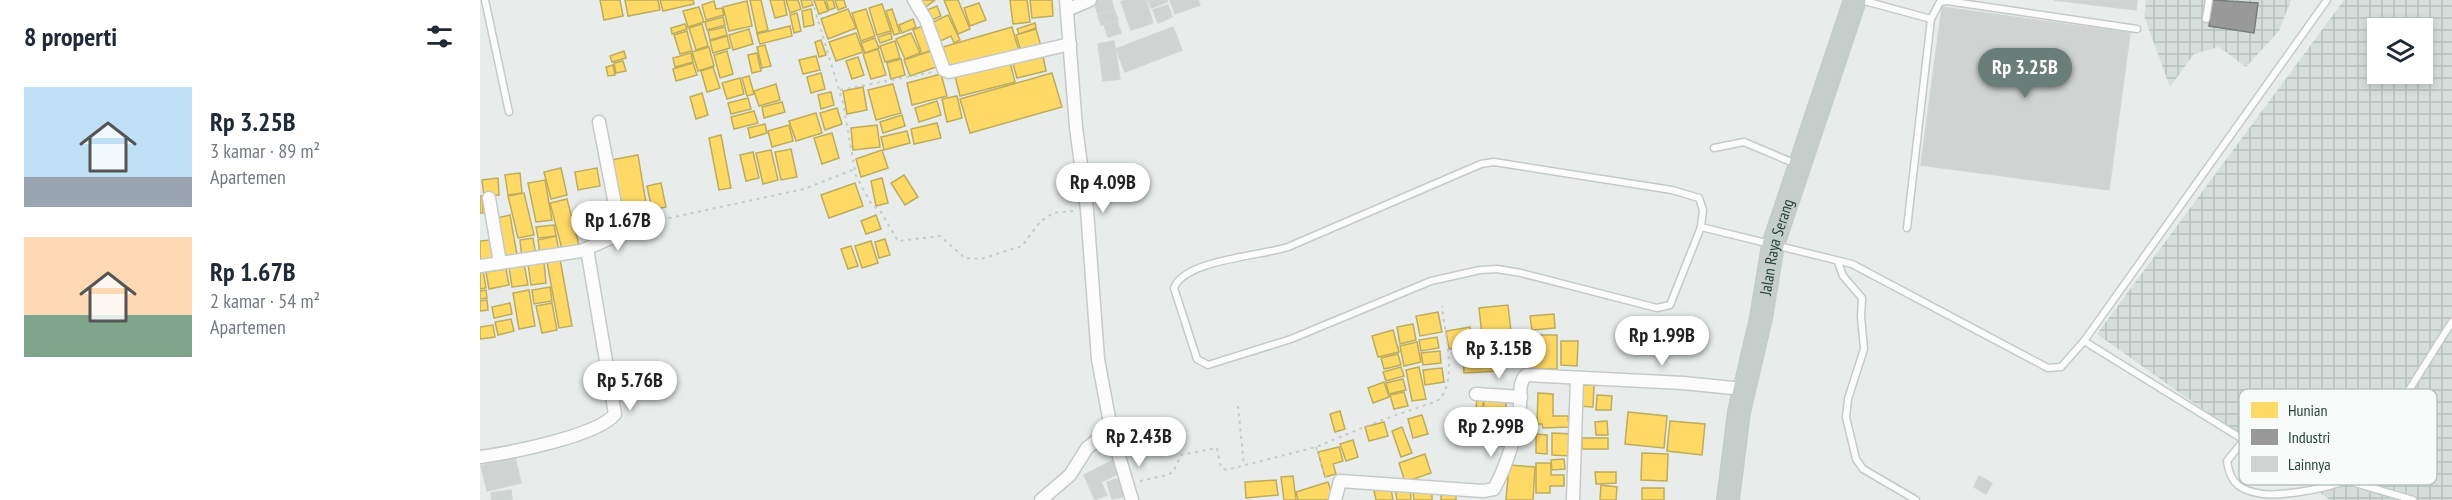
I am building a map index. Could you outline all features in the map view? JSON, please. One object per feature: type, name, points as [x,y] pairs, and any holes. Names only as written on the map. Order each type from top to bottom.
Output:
[{"type":"highway","name":"Jalan Raya Serang","points":[[1728,500],[1743,389],[1761,318],[1773,245],[1855,0]]},
{"type":"street","points":[[914,0],[926,20],[944,70],[961,70],[1070,44]]},
{"type":"street","points":[[1090,0],[1067,5],[1076,127],[1087,210],[1098,359],[1113,435],[1132,500]]},
{"type":"street","points":[[480,266],[587,249],[613,237],[618,229],[599,122]]},
{"type":"street","points":[[489,198],[500,263]]},
{"type":"street","points":[[480,457],[532,448],[600,425],[615,414],[587,249]]},
{"type":"street","points":[[1335,500],[1340,481],[1483,491],[1494,489],[1512,444],[1521,397],[1521,384],[1526,375],[1683,383],[1743,389]]},
{"type":"street","points":[[1573,500],[1577,378]]},
{"type":"street","points":[[1476,394],[1521,397]]},
{"type":"street","points":[[1041,500],[1070,475],[1087,448],[1113,435]]},
{"type":"lane","points":[[485,0],[509,112]]},
{"type":"lane","points":[[1861,0],[1931,19]]},
{"type":"lane","points":[[2206,19],[2209,0]]},
{"type":"lane","points":[[1701,227],[1852,264],[2048,368],[2061,368],[2084,341],[2327,0]]},
{"type":"lane","points":[[1906,228],[1931,19],[1940,2],[1947,1],[2137,29]]},
{"type":"lane","points":[[1714,148],[1744,142],[1800,166]]},
{"type":"lane","points":[[1494,162],[1672,190],[1690,195],[1699,198],[1702,203],[1701,227],[1687,257],[1670,305],[1664,307],[1657,308],[1521,273],[1480,270],[1431,281],[1292,339],[1208,365],[1197,359],[1174,288],[1176,281],[1212,263],[1264,255],[1288,248],[1481,164],[1494,162]]},
{"type":"lane","points":[[1838,262],[1843,276],[1863,297],[1861,317],[1864,349],[1848,399],[1846,417],[1856,459],[1863,469],[1916,500]]},
{"type":"lane","points":[[2409,389],[2452,322]]},
{"type":"lane","points":[[2084,341],[2239,437]]},
{"type":"lane","points":[[2239,446],[2227,461],[2228,473],[2237,487],[2248,492],[2283,495],[2324,485]]},
{"type":"lane","points":[[2362,485],[2413,500]]},
{"type":"path","points":[[812,0],[840,90],[855,169],[872,205],[881,212],[898,241],[940,236],[965,258],[981,259],[1022,246],[1040,222],[1053,213],[1087,210]]},
{"type":"path","points":[[840,90],[944,70]]},
{"type":"path","points":[[618,229],[804,189],[855,169]]},
{"type":"path","points":[[1128,483],[1167,476],[1173,472],[1182,454],[1214,448],[1219,451],[1223,470],[1316,447],[1443,397],[1449,377],[1442,306]]},
{"type":"path","points":[[1238,406],[1244,466]]},
{"type":"path","points":[[1316,447],[1325,480],[1340,481]]},
{"type":"shaded area","points":[[2146,0],[2291,0],[2279,31],[2246,67],[2219,47],[2194,54],[2170,87],[2144,16]]},
{"type":"shaded area","points":[[2344,0],[2452,0],[2452,500],[2330,500],[2309,485],[2437,485],[2437,389],[2239,389],[2239,435],[2097,334]]},
{"type":"building: Hunian","points":[[600,0],[620,0],[623,16],[604,20]]},
{"type":"building: Hunian","points":[[625,0],[658,0],[660,10],[628,16]]},
{"type":"building: Hunian","points":[[660,0],[693,0],[694,4],[663,11]]},
{"type":"building: Hunian","points":[[750,0],[761,0],[768,30],[757,33]]},
{"type":"building: Hunian","points":[[770,0],[784,0],[787,15],[775,18]]},
{"type":"building: Hunian","points":[[786,0],[798,0],[801,9],[790,13]]},
{"type":"building: Hunian","points":[[801,0],[811,0],[813,5],[803,8]]},
{"type":"building: Hunian","points":[[814,0],[824,0],[828,11],[819,14]]},
{"type":"building: Hunian","points":[[826,0],[833,0],[835,8],[829,10]]},
{"type":"building: Hunian","points":[[835,0],[844,0],[846,7],[838,10]]},
{"type":"building: Hunian","points":[[917,0],[935,0],[923,9]]},
{"type":"building: Hunian","points":[[944,0],[958,0],[970,29],[958,34]]},
{"type":"building: Hunian","points":[[1010,0],[1027,0],[1030,22],[1013,24]]},
{"type":"building: Hunian","points":[[1030,0],[1052,0],[1053,16],[1032,18]]},
{"type":"building: Hunian","points":[[714,1],[716,9],[722,8],[724,15],[706,20],[702,5]]},
{"type":"building: Hunian","points":[[747,1],[752,26],[729,31],[723,7]]},
{"type":"building: Hunian","points":[[979,3],[986,20],[970,26],[964,8]]},
{"type":"building: Hunian","points":[[882,4],[891,31],[877,35],[869,8]]},
{"type":"building: Hunian","points":[[937,6],[941,16],[929,21],[925,11]]},
{"type":"building: Hunian","points":[[699,7],[704,22],[688,27],[683,11]]},
{"type":"building: Hunian","points":[[811,9],[814,25],[804,27],[802,11]]},
{"type":"building: Hunian","points":[[848,9],[856,28],[828,39],[821,19]]},
{"type":"building: Hunian","points":[[866,9],[875,36],[861,41],[852,13]]},
{"type":"building: Hunian","points":[[892,9],[900,33],[894,35],[886,11]]},
{"type":"building: Hunian","points":[[797,13],[801,31],[794,33],[790,15]]},
{"type":"building: Hunian","points":[[948,15],[960,40],[954,43],[951,36],[938,42],[929,24]]},
{"type":"building: Hunian","points":[[723,17],[725,25],[707,30],[705,22]]},
{"type":"building: Hunian","points":[[913,19],[916,27],[902,33],[899,25]]},
{"type":"building: Hunian","points":[[1035,23],[1036,28],[1019,34],[1017,29]]},
{"type":"building: Hunian","points":[[685,24],[687,29],[672,34],[671,28]]},
{"type":"building: Hunian","points":[[702,24],[708,46],[696,50],[689,28]]},
{"type":"building: Hunian","points":[[790,26],[792,36],[760,44],[757,34]]},
{"type":"building: Hunian","points":[[922,26],[931,50],[922,54],[913,30]]},
{"type":"building: Hunian","points":[[725,27],[727,35],[710,40],[708,31]]},
{"type":"building: Hunian","points":[[1012,27],[1019,51],[950,70],[943,47]]},
{"type":"building: Hunian","points":[[749,29],[753,44],[733,50],[729,35]]},
{"type":"building: Hunian","points":[[1036,29],[1041,46],[1021,51],[1016,35]]},
{"type":"building: Hunian","points":[[687,31],[692,51],[680,54],[674,35]]},
{"type":"building: Hunian","points":[[856,33],[863,52],[836,61],[829,42]]},
{"type":"building: Hunian","points":[[891,33],[892,39],[880,43],[878,37]]},
{"type":"building: Hunian","points":[[911,33],[920,53],[905,59],[896,39]]},
{"type":"building: Hunian","points":[[727,36],[730,48],[713,53],[710,41]]},
{"type":"building: Hunian","points":[[875,38],[879,48],[865,53],[861,43]]},
{"type":"building: Hunian","points":[[821,40],[826,55],[819,57],[815,42]]},
{"type":"building: Hunian","points":[[895,41],[900,58],[885,62],[880,46]]},
{"type":"building: Hunian","points":[[765,45],[771,66],[762,68],[757,47]]},
{"type":"building: Hunian","points":[[709,47],[714,66],[698,71],[692,52]]},
{"type":"building: Hunian","points":[[878,49],[886,75],[871,79],[863,54]]},
{"type":"building: Hunian","points":[[934,50],[939,66],[910,76],[904,60]]},
{"type":"building: Hunian","points":[[624,51],[626,58],[612,62],[610,56]]},
{"type":"building: Hunian","points":[[727,51],[733,74],[720,78],[714,55]]},
{"type":"building: Hunian","points":[[691,53],[693,62],[675,67],[673,58]]},
{"type":"building: Hunian","points":[[757,53],[761,71],[752,73],[748,55]]},
{"type":"building: Hunian","points":[[816,56],[820,70],[803,74],[799,60]]},
{"type":"building: Hunian","points":[[1043,56],[1046,71],[1017,78],[1013,64]]},
{"type":"building: Hunian","points":[[858,57],[864,75],[852,79],[846,61]]},
{"type":"building: Hunian","points":[[901,59],[905,75],[891,79],[887,63]]},
{"type":"building: Hunian","points":[[623,61],[626,71],[616,73],[614,63]]},
{"type":"building: Hunian","points":[[1010,62],[1015,82],[960,96],[955,76]]},
{"type":"building: Hunian","points":[[693,63],[697,75],[676,81],[673,69]]},
{"type":"building: Hunian","points":[[613,65],[615,75],[608,76],[606,67]]},
{"type":"building: Hunian","points":[[713,67],[720,88],[707,92],[701,71]]},
{"type":"building: Hunian","points":[[821,73],[825,89],[811,93],[807,77]]},
{"type":"building: Hunian","points":[[1052,73],[1062,107],[970,133],[960,99]]},
{"type":"building: Hunian","points":[[941,74],[947,96],[912,105],[907,83]]},
{"type":"building: Hunian","points":[[749,76],[754,94],[747,96],[742,78]]},
{"type":"building: Hunian","points":[[740,78],[744,94],[727,99],[722,83]]},
{"type":"building: Hunian","points":[[776,84],[780,100],[759,106],[754,91]]},
{"type":"building: Hunian","points":[[893,84],[901,113],[876,120],[868,90]]},
{"type":"building: Hunian","points":[[863,87],[867,110],[847,114],[843,91]]},
{"type":"building: Hunian","points":[[831,92],[834,105],[821,109],[818,95]]},
{"type":"building: Hunian","points":[[702,93],[708,115],[696,119],[690,97]]},
{"type":"building: Hunian","points":[[957,96],[962,118],[947,122],[942,99]]},
{"type":"building: Hunian","points":[[748,98],[751,109],[731,114],[728,103]]},
{"type":"building: Hunian","points":[[937,101],[941,115],[919,122],[915,108]]},
{"type":"building: Hunian","points":[[782,102],[785,112],[764,118],[762,107]]},
{"type":"building: Hunian","points":[[837,108],[842,124],[825,130],[820,113]]},
{"type":"building: Hunian","points":[[754,111],[758,123],[734,129],[731,117]]},
{"type":"building: Hunian","points":[[816,113],[822,133],[796,141],[789,121]]},
{"type":"building: Hunian","points":[[902,115],[905,126],[883,133],[880,122]]},
{"type":"building: Hunian","points":[[937,123],[941,138],[914,144],[911,129]]},
{"type":"building: Hunian","points":[[765,124],[767,133],[750,138],[748,128]]},
{"type":"building: Hunian","points":[[789,125],[793,141],[772,147],[768,131]]},
{"type":"building: Hunian","points":[[877,125],[880,147],[853,150],[851,128]]},
{"type":"building: Hunian","points":[[907,131],[910,143],[884,150],[881,137]]},
{"type":"building: Hunian","points":[[832,133],[839,158],[822,164],[814,138]]},
{"type":"building: Hunian","points":[[721,135],[731,188],[719,190],[709,138]]},
{"type":"building: Hunian","points":[[791,149],[797,177],[781,180],[775,152]]},
{"type":"building: Hunian","points":[[771,150],[778,180],[763,184],[756,153]]},
{"type":"building: Hunian","points":[[882,150],[888,168],[861,177],[856,159]]},
{"type":"building: Hunian","points":[[753,152],[759,178],[746,181],[740,155]]},
{"type":"building: Hunian","points":[[638,155],[647,209],[620,214],[611,160]]},
{"type":"building: Hunian","points":[[561,168],[567,195],[551,199],[544,172]]},
{"type":"building: Hunian","points":[[597,168],[600,186],[578,190],[575,172]]},
{"type":"building: Hunian","points":[[520,173],[522,193],[508,195],[505,175]]},
{"type":"building: Hunian","points":[[904,175],[918,197],[905,205],[891,183]]},
{"type":"building: Hunian","points":[[498,178],[499,195],[484,196],[482,180]]},
{"type":"building: Hunian","points":[[882,178],[888,203],[876,206],[871,181]]},
{"type":"building: Hunian","points":[[545,180],[552,220],[536,222],[528,183]]},
{"type":"building: Hunian","points":[[661,183],[666,207],[652,210],[647,186]]},
{"type":"building: Hunian","points":[[855,183],[863,206],[829,218],[821,195]]},
{"type":"building: Hunian","points":[[524,193],[534,235],[518,238],[508,196]]},
{"type":"building: Hunian","points":[[480,196],[482,196],[483,213],[480,213]]},
{"type":"building: Hunian","points":[[567,199],[580,249],[563,253],[550,203]]},
{"type":"building: Hunian","points":[[510,215],[517,255],[504,257],[497,218]]},
{"type":"building: Hunian","points":[[876,215],[881,229],[866,234],[861,221]]},
{"type":"building: Hunian","points":[[554,225],[556,236],[538,238],[536,227]]},
{"type":"building: Hunian","points":[[556,236],[559,251],[540,254],[538,240]]},
{"type":"building: Hunian","points":[[533,238],[536,256],[522,258],[520,240]]},
{"type":"building: Hunian","points":[[885,239],[890,255],[879,258],[875,242]]},
{"type":"building: Hunian","points":[[491,240],[494,261],[480,263],[480,241]]},
{"type":"building: Hunian","points":[[871,241],[878,263],[862,268],[855,246]]},
{"type":"building: Hunian","points":[[851,246],[858,266],[848,269],[841,249]]},
{"type":"building: Hunian","points":[[560,259],[572,326],[559,328],[547,262]]},
{"type":"building: Hunian","points":[[544,262],[546,283],[531,285],[528,264]]},
{"type":"building: Hunian","points":[[524,264],[528,285],[512,287],[509,267]]},
{"type":"building: Hunian","points":[[506,269],[509,285],[489,289],[486,272]]},
{"type":"building: Hunian","points":[[480,270],[483,270],[486,288],[480,289]]},
{"type":"building: Hunian","points":[[550,287],[552,301],[534,304],[532,290]]},
{"type":"building: Hunian","points":[[486,290],[487,298],[480,299],[480,291]]},
{"type":"building: Hunian","points":[[529,290],[535,326],[519,329],[513,293]]},
{"type":"building: Hunian","points":[[487,300],[488,310],[480,311],[480,301]]},
{"type":"building: Hunian","points":[[510,303],[512,314],[494,318],[492,307]]},
{"type":"building: Hunian","points":[[552,303],[557,330],[542,333],[536,306]]},
{"type":"building: Hunian","points":[[1508,305],[1512,341],[1483,344],[1479,308]]},
{"type":"building: Hunian","points":[[1438,312],[1442,332],[1420,336],[1416,316]]},
{"type":"building: Hunian","points":[[1554,314],[1555,328],[1532,330],[1530,316]]},
{"type":"building: Hunian","points":[[511,319],[514,331],[498,335],[495,322]]},
{"type":"building: Hunian","points":[[1413,324],[1416,340],[1400,344],[1397,327]]},
{"type":"building: Hunian","points":[[493,325],[495,337],[480,339],[480,327]]},
{"type":"building: Hunian","points":[[1470,327],[1473,346],[1449,349],[1446,331]]},
{"type":"building: Hunian","points":[[1393,330],[1399,352],[1378,357],[1372,336]]},
{"type":"building: Hunian","points":[[1526,335],[1557,335],[1557,369],[1527,369]]},
{"type":"building: Hunian","points":[[1437,337],[1439,348],[1421,351],[1419,340]]},
{"type":"building: Hunian","points":[[1561,341],[1578,341],[1577,366],[1561,365]]},
{"type":"building: Hunian","points":[[1417,342],[1421,362],[1404,366],[1400,346]]},
{"type":"building: Hunian","points":[[1488,350],[1489,359],[1500,358],[1501,371],[1464,373],[1463,353],[1477,352],[1480,360],[1479,351]]},
{"type":"building: Hunian","points":[[1440,351],[1441,363],[1423,365],[1421,353]]},
{"type":"building: Hunian","points":[[1398,354],[1401,365],[1384,369],[1381,358]]},
{"type":"building: Hunian","points":[[1401,367],[1404,376],[1386,381],[1383,372]]},
{"type":"building: Hunian","points":[[1419,367],[1426,399],[1412,401],[1406,370]]},
{"type":"building: Hunian","points":[[1442,368],[1444,382],[1425,385],[1423,370]]},
{"type":"building: Hunian","points":[[1403,379],[1406,390],[1389,394],[1386,383]]},
{"type":"building: Hunian","points":[[1384,382],[1389,397],[1373,403],[1368,388]]},
{"type":"building: Hunian","points":[[1580,385],[1594,385],[1593,407],[1579,406]]},
{"type":"building: Hunian","points":[[1404,392],[1408,406],[1394,409],[1390,395]]},
{"type":"building: Hunian","points":[[1538,393],[1553,394],[1553,416],[1568,416],[1569,427],[1543,428],[1542,424],[1537,424]]},
{"type":"building: Hunian","points":[[1597,395],[1612,396],[1611,410],[1596,410]]},
{"type":"building: Hunian","points":[[1477,397],[1483,398],[1483,409],[1476,409]]},
{"type":"building: Hunian","points":[[1484,401],[1506,402],[1505,423],[1483,422]]},
{"type":"building: Hunian","points":[[1473,409],[1481,410],[1481,421],[1472,420]]},
{"type":"building: Hunian","points":[[1340,411],[1345,429],[1335,432],[1330,414]]},
{"type":"building: Hunian","points":[[1628,412],[1667,416],[1664,448],[1625,444]]},
{"type":"building: Hunian","points":[[1422,415],[1428,434],[1413,438],[1408,419]]},
{"type":"building: Hunian","points":[[1607,421],[1608,435],[1596,435],[1595,422]]},
{"type":"building: Hunian","points":[[1670,421],[1705,424],[1702,455],[1667,451]]},
{"type":"building: Hunian","points":[[1384,422],[1388,436],[1369,441],[1365,427]]},
{"type":"building: Hunian","points":[[1470,424],[1511,429],[1509,447],[1468,441]]},
{"type":"building: Hunian","points":[[1402,427],[1412,453],[1401,457],[1392,431]]},
{"type":"building: Hunian","points":[[1552,433],[1573,434],[1572,456],[1552,455]]},
{"type":"building: Hunian","points":[[1536,434],[1547,435],[1547,454],[1536,453]]},
{"type":"building: Hunian","points":[[1582,438],[1608,438],[1608,449],[1582,449]]},
{"type":"building: Hunian","points":[[1353,440],[1358,457],[1346,461],[1340,444]]},
{"type":"building: Hunian","points":[[1339,447],[1343,461],[1333,464],[1336,474],[1325,477],[1318,452]]},
{"type":"building: Hunian","points":[[1642,453],[1668,454],[1667,481],[1641,480]]},
{"type":"building: Hunian","points":[[1425,454],[1431,473],[1405,482],[1399,463]]},
{"type":"building: Hunian","points":[[1564,459],[1565,469],[1552,470],[1551,460]]},
{"type":"building: Hunian","points":[[1536,463],[1551,463],[1551,475],[1564,475],[1564,486],[1550,486],[1550,493],[1536,493]]},
{"type":"building: Hunian","points":[[1509,465],[1535,467],[1533,500],[1506,500]]},
{"type":"building: Hunian","points":[[1595,472],[1616,472],[1616,483],[1596,484]]},
{"type":"building: Hunian","points":[[1293,476],[1296,500],[1284,500],[1281,477]]},
{"type":"building: Hunian","points":[[1276,480],[1278,495],[1246,498],[1245,482]]},
{"type":"building: Hunian","points":[[1328,482],[1334,500],[1298,500],[1296,492]]},
{"type":"building: Hunian","points":[[1601,485],[1617,487],[1616,500],[1600,500]]},
{"type":"building: Hunian","points":[[1410,487],[1411,500],[1397,500],[1395,489]]},
{"type":"building: Hunian","points":[[1391,488],[1393,500],[1376,500],[1374,491]]},
{"type":"building: Hunian","points":[[1642,488],[1664,488],[1664,500],[1642,500]]},
{"type":"building: Hunian","points":[[1432,492],[1432,500],[1414,500],[1413,493]]},
{"type":"building: Hunian","points":[[1441,494],[1456,494],[1456,500],[1441,500]]},
{"type":"building: Industri","points":[[2213,0],[2258,3],[2254,33],[2209,26]]},
{"type":"building: Lainnya","points":[[1111,0],[1114,9],[1098,14],[1094,2]]},
{"type":"building: Lainnya","points":[[1146,0],[1153,23],[1131,30],[1121,2]]},
{"type":"building: Lainnya","points":[[1148,0],[1167,0],[1167,2],[1151,8]]},
{"type":"building: Lainnya","points":[[1170,0],[1198,0],[1200,5],[1175,14]]},
{"type":"building: Lainnya","points":[[2054,0],[2137,0],[2136,10]]},
{"type":"building: Lainnya","points":[[1168,5],[1172,17],[1158,23],[1153,10]]},
{"type":"building: Lainnya","points":[[1942,7],[2130,33],[2109,190],[1921,165]]},
{"type":"building: Lainnya","points":[[1114,10],[1118,19],[1101,25],[1098,16]]},
{"type":"building: Lainnya","points":[[1117,21],[1121,33],[1108,37],[1104,25]]},
{"type":"building: Lainnya","points":[[1173,27],[1182,50],[1125,72],[1116,49]]},
{"type":"building: Lainnya","points":[[1114,41],[1120,79],[1103,81],[1098,44]]},
{"type":"building: Lainnya","points":[[515,457],[521,483],[487,491],[481,466]]},
{"type":"building: Lainnya","points":[[1115,459],[1119,473],[1101,482],[1107,495],[1095,500],[1084,475]]},
{"type":"building: Lainnya","points":[[1979,476],[1992,483],[1986,494],[1974,487]]},
{"type":"building: Lainnya","points":[[1121,478],[1126,496],[1112,499],[1107,482]]},
{"type":"building: Lainnya","points":[[511,490],[512,500],[492,500],[491,493]]}]
